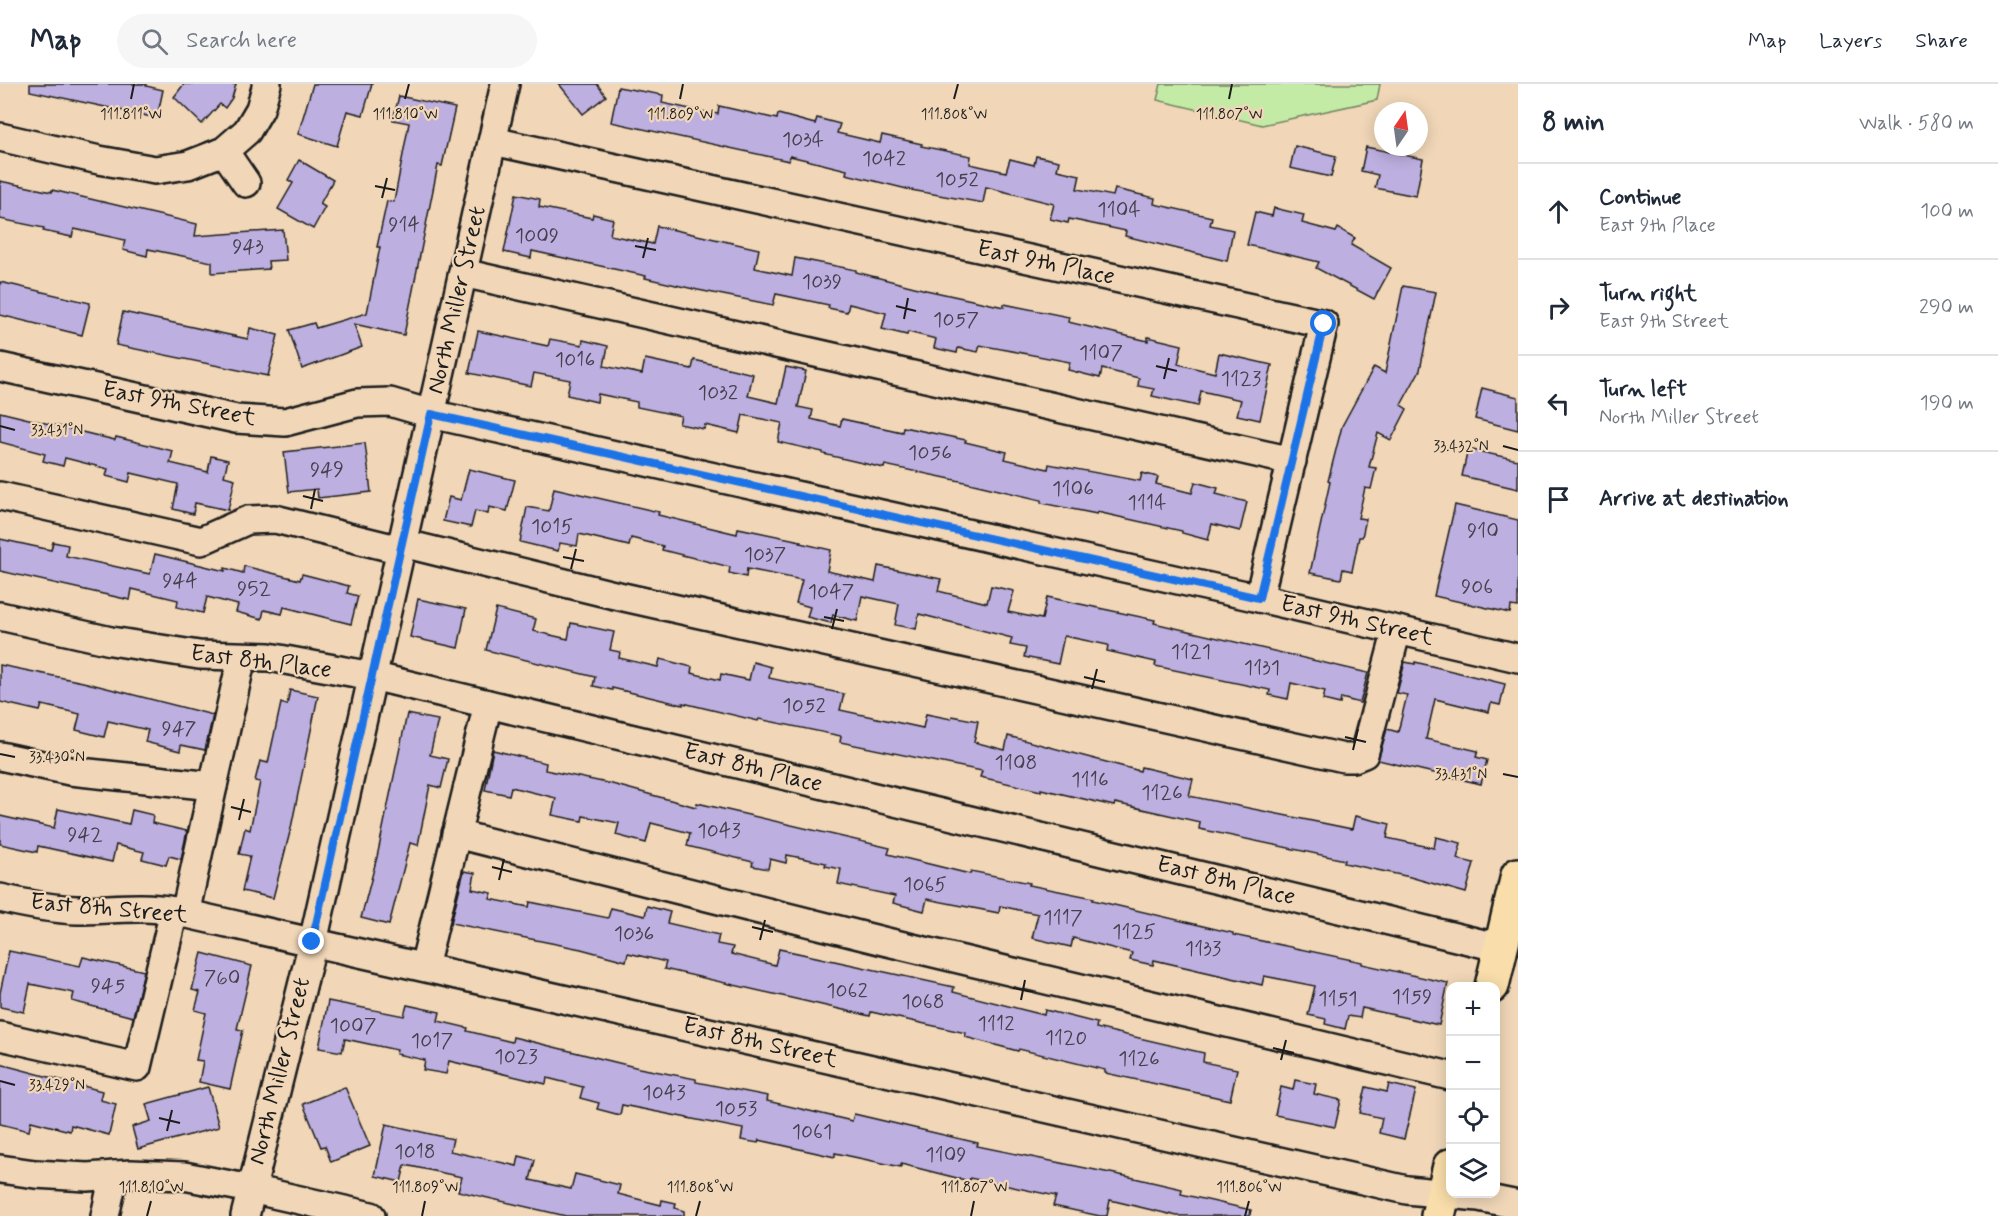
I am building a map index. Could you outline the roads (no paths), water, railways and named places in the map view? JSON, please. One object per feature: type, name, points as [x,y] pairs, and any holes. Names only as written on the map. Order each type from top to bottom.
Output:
[{"type":"main road","points":[[1493,982],[1518,875]]},
{"type":"street","points":[[0,137],[99,160],[155,170],[188,165],[225,151],[246,130],[260,109],[267,84]]},
{"type":"street","name":"North Miller Street","points":[[245,1216],[312,942],[505,84]]},
{"type":"street","name":"East 9th Place","points":[[493,141],[1324,324],[1259,598]]},
{"type":"street","points":[[225,151],[246,183]]},
{"type":"street","points":[[463,273],[1292,461]]},
{"type":"street","name":"East 9th Street","points":[[0,367],[236,419],[285,422],[357,403],[390,402],[431,414],[1259,598],[1518,658]]},
{"type":"street","points":[[0,496],[201,541],[248,520],[275,519],[1344,758],[1354,758],[1364,754],[1397,630]]},
{"type":"street","name":"East 8th Place","points":[[0,616],[111,641],[199,655],[269,657],[372,676],[1501,948]]},
{"type":"street","points":[[0,1036],[136,1067],[213,786],[242,657]]},
{"type":"street","points":[[424,967],[488,704]]},
{"type":"street","points":[[0,756],[70,771],[213,786]]},
{"type":"street","points":[[456,834],[883,941],[1446,1075]]},
{"type":"street","name":"East 8th Street","points":[[0,898],[51,908],[78,910],[125,907],[179,912],[1407,1190],[1444,1192],[1518,1205]]},
{"type":"street","points":[[0,1169],[87,1177],[184,1176],[371,1216]]},
{"type":"street","points":[[105,1216],[114,1175]]}]
